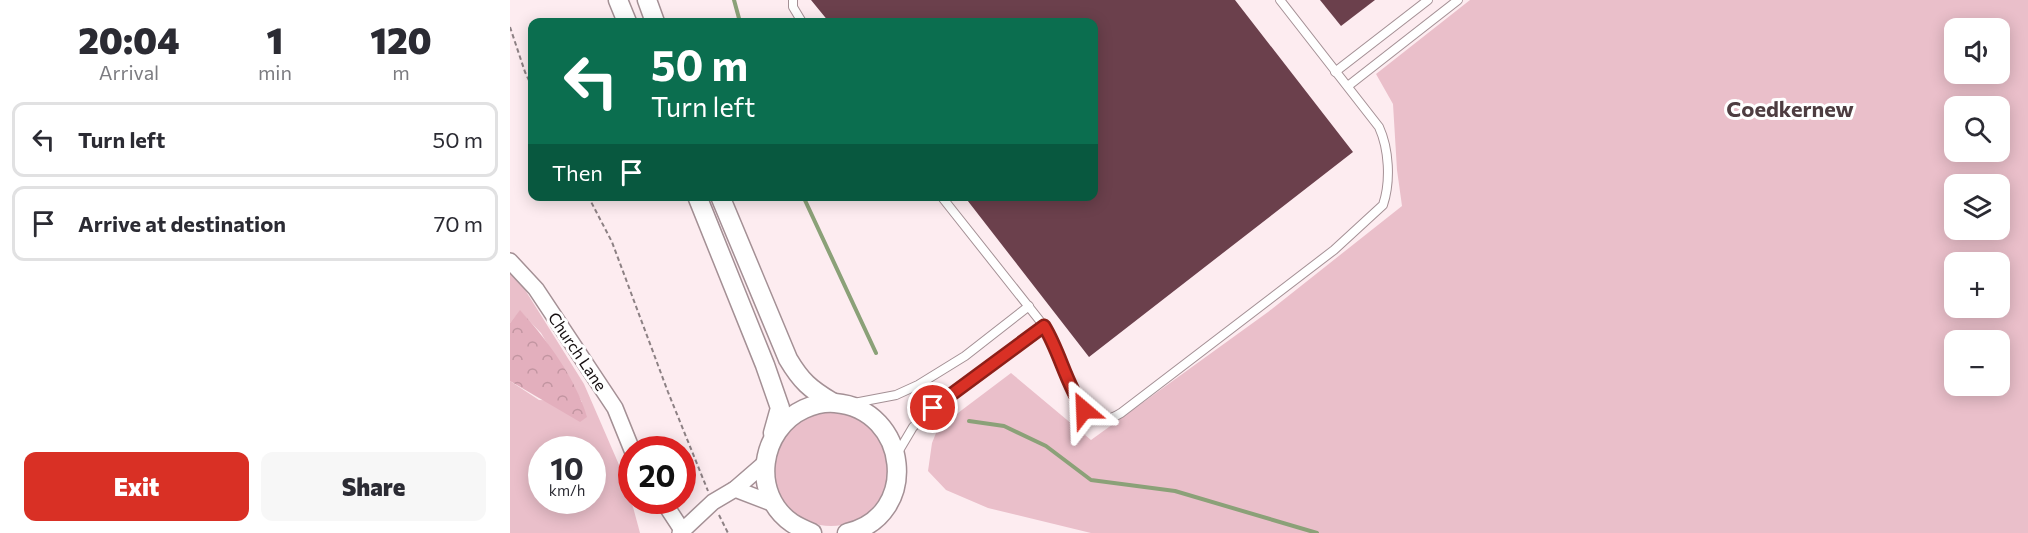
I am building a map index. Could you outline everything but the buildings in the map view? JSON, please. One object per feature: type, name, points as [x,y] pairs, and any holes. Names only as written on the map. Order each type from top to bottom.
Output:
[{"type":"street","points":[[618,0],[625,18]]},
{"type":"street","points":[[647,0],[654,18]]},
{"type":"street","points":[[699,201],[780,408],[765,463],[766,484],[774,504],[790,522],[812,533]]},
{"type":"street","points":[[722,201],[788,359],[799,378],[812,390],[867,413],[884,428],[897,454],[898,478],[891,499],[878,517],[858,531],[848,533]]},
{"type":"street","name":"Church Lane","points":[[510,261],[536,290],[615,408],[626,436]]},
{"type":"street","points":[[770,444],[780,427],[795,414],[813,405],[839,403]]},
{"type":"street","points":[[671,514],[681,532],[713,502],[735,489],[765,463]]},
{"type":"street","points":[[735,489],[774,504]]},
{"type":"lane","points":[[793,0],[793,7],[800,18]]},
{"type":"lane","points":[[945,201],[1044,326],[1056,347],[1078,401],[1092,417],[1106,419],[1121,413],[1334,250],[1379,211],[1385,198],[1388,154],[1385,139],[1379,127],[1280,0]]},
{"type":"lane","points":[[1335,72],[1428,0]]},
{"type":"lane","points":[[1348,86],[1458,0]]},
{"type":"lane","points":[[839,403],[896,395],[918,385],[965,356],[1029,306]]},
{"type":"lane","points":[[897,454],[913,427],[933,408],[1044,326]]},
{"type":"path","points":[[510,27],[528,78]]},
{"type":"path","points":[[591,201],[612,242],[668,392],[728,533]]},
{"type":"shaded area","points":[[1470,0],[2028,0],[2028,533],[1091,533],[988,508],[946,490],[928,471],[932,443],[938,428],[1011,373],[1091,440],[1268,312],[1402,206],[1397,170],[1393,104],[1376,74]]},
{"type":"shaded area","points":[[510,271],[522,285],[584,384],[618,463],[618,514],[635,514],[640,533],[510,533],[510,381],[539,400],[582,402],[541,333],[520,311],[510,323]]},
{"type":"shaded area","points":[[831,412],[853,417],[871,429],[883,447],[888,469],[883,491],[871,509],[853,521],[831,526],[809,521],[791,509],[779,491],[774,469],[779,447],[791,429],[809,417]]},
{"type":"green space","points":[[520,310],[550,346],[568,373],[587,417],[580,422],[510,381],[510,323]]},
{"type":"waterway","points":[[734,0],[739,18]]},
{"type":"waterway","points":[[805,201],[876,353]]},
{"type":"waterway","points":[[969,421],[1004,426],[1046,446],[1091,480],[1175,491],[1317,533]]},
{"type":"district","name":"Coedkernew","points":[[1790,108]]},
{"type":"route","points":[[933,408],[1044,326],[1056,347],[1078,401],[1084,410]]}]
